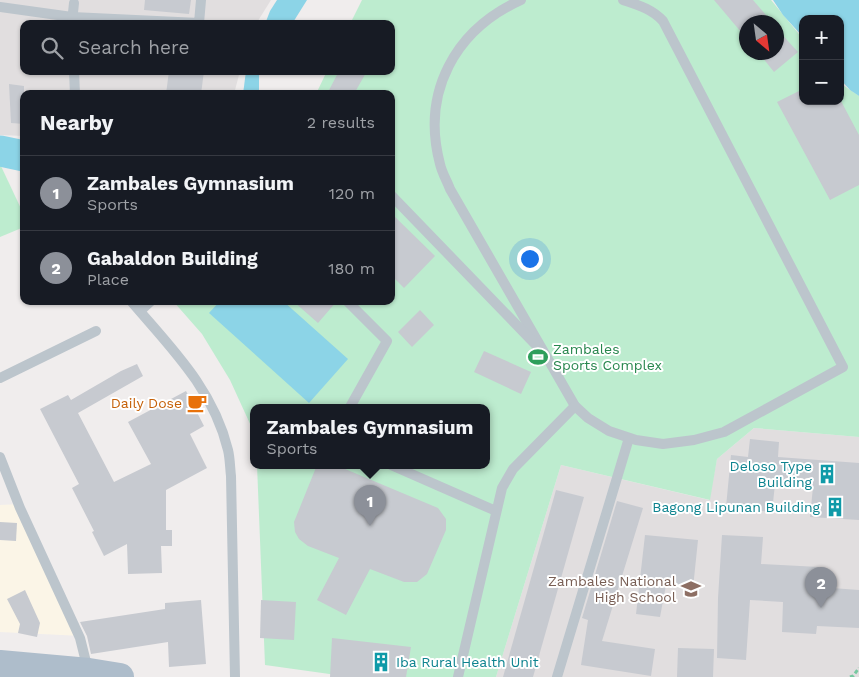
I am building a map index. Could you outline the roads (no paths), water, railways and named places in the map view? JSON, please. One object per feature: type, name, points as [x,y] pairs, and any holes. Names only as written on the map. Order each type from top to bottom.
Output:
[{"type":"main road","points":[[0,664],[89,672],[120,677]]},
{"type":"lane","points":[[199,20],[201,0]]},
{"type":"lane","points":[[521,0],[493,15],[476,28],[449,63],[437,98],[435,142],[440,166],[450,189],[575,406],[588,418],[609,431],[636,440],[663,444],[694,440],[724,432],[843,367],[663,21],[656,13],[622,0]]},
{"type":"lane","points":[[0,6],[72,20],[74,3]]},
{"type":"lane","points":[[74,75],[75,90]]},
{"type":"lane","points":[[395,199],[545,354]]},
{"type":"lane","points":[[134,305],[183,360],[204,392],[218,420],[228,450],[231,476],[235,677]]},
{"type":"lane","points":[[140,312],[147,305]]},
{"type":"lane","points":[[351,305],[387,341],[352,404]]},
{"type":"lane","points":[[0,378],[96,331]]},
{"type":"lane","points":[[458,677],[502,488],[513,469],[575,406]]},
{"type":"lane","points":[[557,677],[629,438]]},
{"type":"lane","points":[[0,457],[20,508],[80,638],[89,672]]},
{"type":"lane","points":[[400,469],[496,511]]},
{"type":"water","points":[[277,0],[307,0],[294,20],[267,20]]},
{"type":"water","points":[[773,0],[859,0],[859,96],[844,83],[844,15],[799,15],[799,33],[783,15]]},
{"type":"water","points":[[245,75],[259,75],[259,90],[244,90]]},
{"type":"water","points":[[216,305],[287,305],[348,359],[309,403],[209,313]]},
{"type":"waterway","points":[[0,151],[20,155]]},
{"type":"place","name":"Zambales Sports Complex","points":[[538,357]]},
{"type":"place","name":"Daily Dose","points":[[197,403]]},
{"type":"place","name":"Deloso Type Building","points":[[827,474]]},
{"type":"place","name":"Bagong Lipunan Building","points":[[835,507]]},
{"type":"place","name":"Zambales Gymnasium","points":[[370,526]]},
{"type":"place","name":"Zambales National High School","points":[[691,589]]},
{"type":"place","name":"Gabaldon Building","points":[[821,608]]},
{"type":"place","name":"Iba Rural Health Unit","points":[[381,662]]}]
